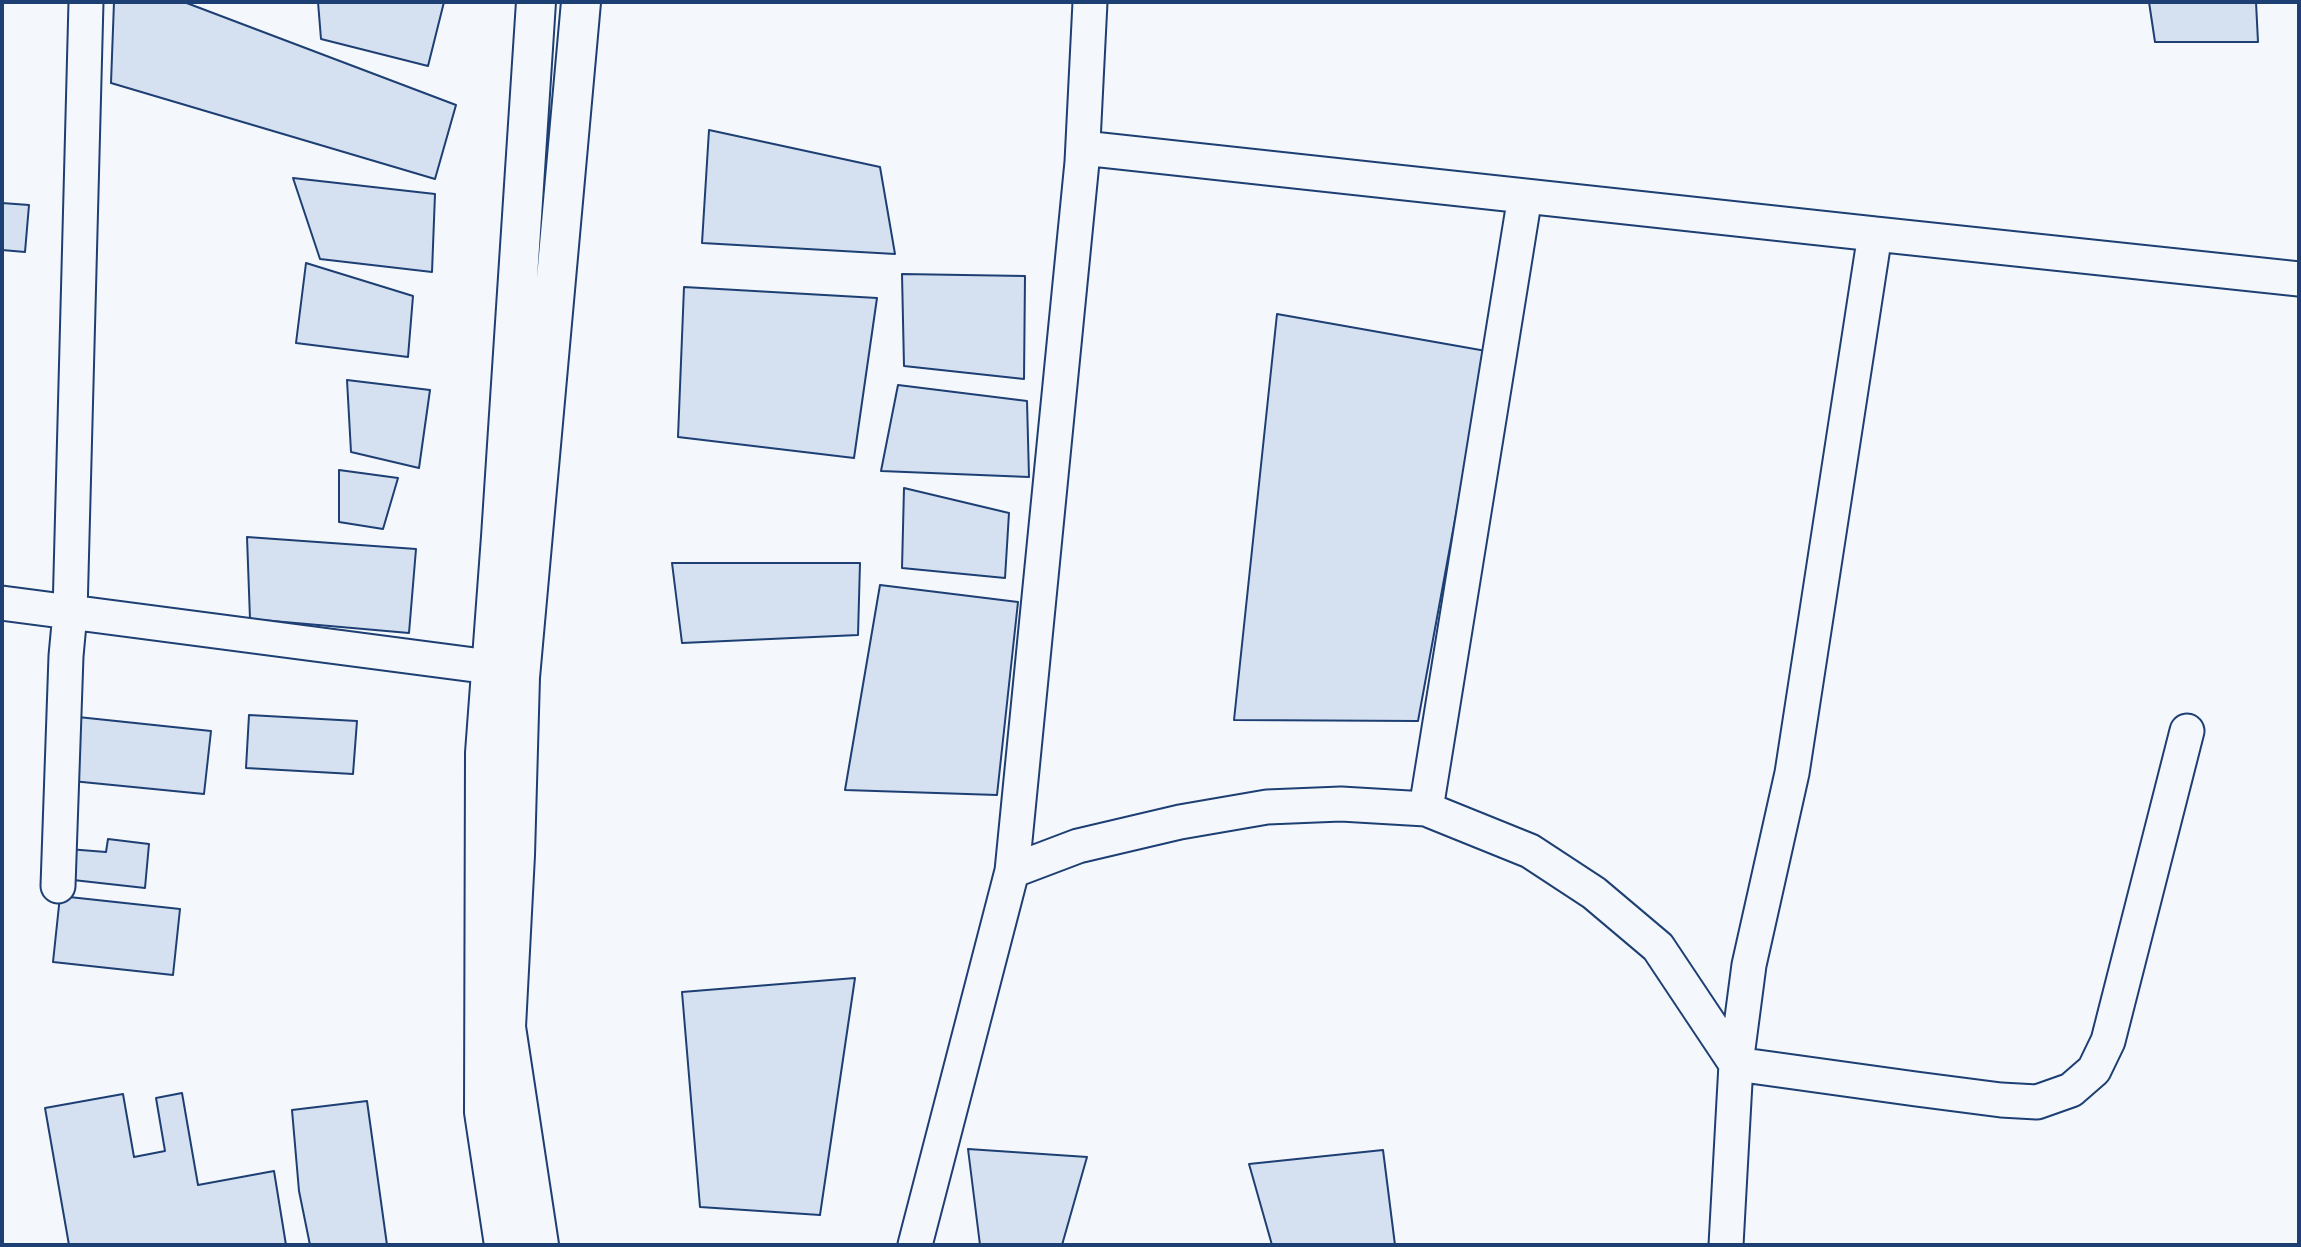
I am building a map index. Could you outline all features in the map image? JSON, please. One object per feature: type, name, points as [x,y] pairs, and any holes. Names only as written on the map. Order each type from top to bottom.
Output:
[{"type":"highway","points":[[504,1245],[484,1112],[485,753],[536,2]]},
{"type":"highway","points":[[538,1245],[506,1027],[520,677],[581,2]]},
{"type":"street","points":[[58,886],[66,656],[70,614],[86,2]]},
{"type":"street","points":[[915,1245],[1012,871],[1083,148],[1090,2]]},
{"type":"street","points":[[1083,148],[2299,279]]},
{"type":"street","points":[[1426,808],[1525,196]]},
{"type":"street","points":[[1726,1245],[1736,1064],[1749,965],[1792,772],[1875,234]]},
{"type":"street","points":[[2,603],[490,667]]},
{"type":"street","points":[[1012,871],[1078,846],[1180,822],[1267,807],[1341,804],[1426,808],[1530,851],[1594,892],[1658,947],[1736,1064],[2001,1100],[2037,1102],[2071,1090],[2094,1070],[2108,1041],[2187,731]]},
{"type":"building","points":[[114,2],[184,2],[456,105],[435,179],[111,83]]},
{"type":"building","points":[[318,2],[444,2],[428,66],[321,39]]},
{"type":"building","points":[[2149,2],[2256,2],[2258,42],[2155,42]]},
{"type":"building","points":[[709,130],[880,167],[895,254],[702,243]]},
{"type":"building","points":[[293,178],[435,194],[432,272],[320,259]]},
{"type":"building","points":[[2,203],[29,205],[25,252],[2,250]]},
{"type":"building","points":[[306,263],[413,296],[408,357],[296,343]]},
{"type":"building","points":[[902,274],[1025,276],[1024,379],[904,366]]},
{"type":"building","points":[[684,287],[877,298],[854,458],[678,437]]},
{"type":"building","points":[[1277,314],[1486,351],[1418,721],[1234,720]]},
{"type":"building","points":[[347,380],[430,390],[419,468],[351,452]]},
{"type":"building","points":[[898,385],[1027,401],[1029,477],[881,471]]},
{"type":"building","points":[[339,470],[398,478],[383,529],[339,522]]},
{"type":"building","points":[[904,488],[1009,513],[1005,578],[902,568]]},
{"type":"building","points":[[247,537],[416,549],[409,633],[250,619]]},
{"type":"building","points":[[672,563],[860,563],[858,635],[682,643]]},
{"type":"building","points":[[880,585],[1018,602],[997,795],[845,790]]},
{"type":"building","points":[[249,715],[357,721],[353,774],[246,768]]},
{"type":"building","points":[[78,717],[211,731],[204,794],[72,781]]},
{"type":"building","points":[[108,839],[149,844],[145,888],[64,879],[68,849],[106,852]]},
{"type":"building","points":[[60,896],[180,909],[173,975],[53,962]]},
{"type":"building","points":[[855,978],[820,1215],[700,1207],[682,992]]},
{"type":"building","points":[[182,1093],[198,1185],[274,1171],[286,1245],[69,1245],[45,1108],[123,1094],[134,1157],[165,1151],[156,1098]]},
{"type":"building","points":[[367,1101],[387,1245],[310,1245],[299,1191],[292,1110]]},
{"type":"building","points":[[968,1149],[1087,1157],[1062,1245],[980,1245]]},
{"type":"building","points":[[1383,1150],[1395,1245],[1272,1245],[1249,1164]]}]
